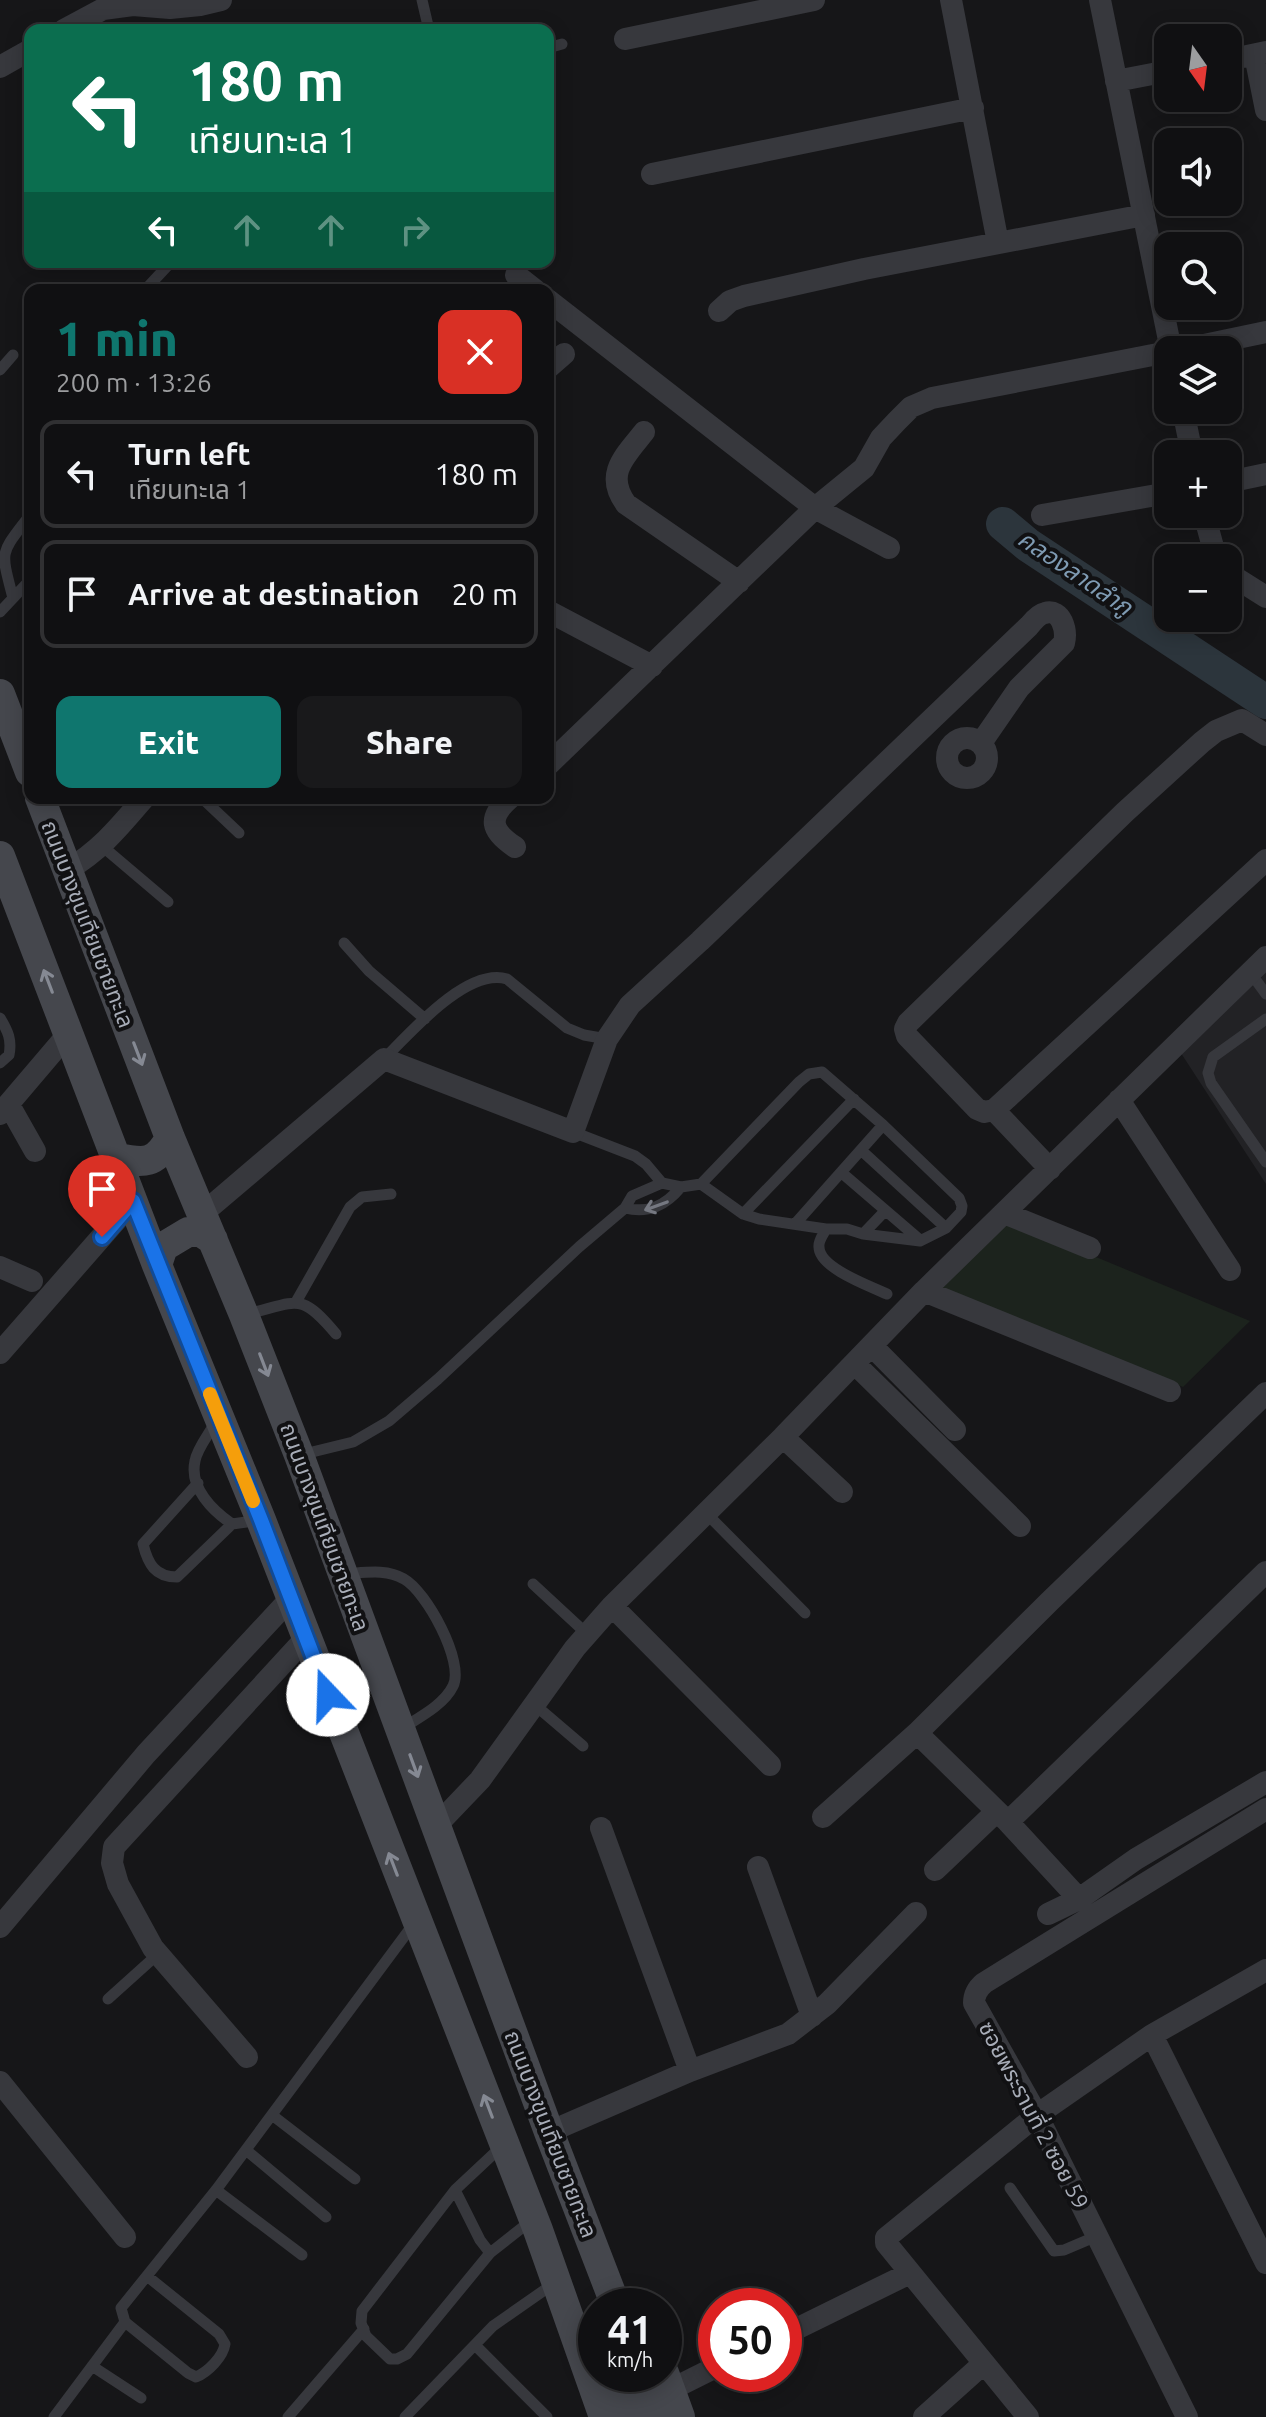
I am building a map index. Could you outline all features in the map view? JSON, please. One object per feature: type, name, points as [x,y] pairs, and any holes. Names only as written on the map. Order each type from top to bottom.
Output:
[{"type":"main road","points":[[0,694],[24,756]]},
{"type":"main road","name":"ถนนบางขุนเทียนชายทะเล","points":[[42,804],[170,1138],[299,1455],[609,2288]]},
{"type":"main road","name":"ถนนบางขุนเทียนชายทะเล","points":[[0,856],[157,1265],[219,1417],[246,1522],[291,1598],[535,2225],[604,2417]]},
{"type":"main road","points":[[116,1158],[140,1162],[153,1159],[162,1153],[170,1138]]},
{"type":"main road","points":[[157,1265],[163,1247],[188,1232],[201,1232],[208,1227]]},
{"type":"main road","name":"ถนนบางขุนเทียนชายทะเล","points":[[535,2225],[568,2271],[578,2295]]},
{"type":"main road","name":"ถนนบางขุนเทียนชายทะเล","points":[[598,2260],[624,2288]]},
{"type":"main road","points":[[618,2392],[630,2417]]},
{"type":"street","points":[[75,24],[103,9],[133,5],[170,8],[221,0]]},
{"type":"street","points":[[625,39],[814,0]]},
{"type":"street","points":[[951,0],[998,243]]},
{"type":"street","points":[[1100,0],[1166,336]]},
{"type":"street","points":[[0,67],[24,53]]},
{"type":"street","points":[[1260,54],[1266,110]]},
{"type":"street","points":[[1116,81],[1154,74]]},
{"type":"street","points":[[652,174],[973,108]]},
{"type":"street","points":[[719,311],[730,301],[744,296],[1144,215]]},
{"type":"street","points":[[516,275],[527,284]]},
{"type":"street","points":[[554,305],[815,508],[889,548]]},
{"type":"street","points":[[1242,337],[1266,332]]},
{"type":"street","points":[[554,759],[815,508],[864,468],[881,438],[911,407],[932,398],[1154,354]]},
{"type":"street","points":[[644,432],[623,460],[615,477],[619,494],[626,504],[739,582]]},
{"type":"street","points":[[1242,479],[1266,474]]},
{"type":"street","points":[[1042,515],[1154,495]]},
{"type":"street","points":[[1242,582],[1266,597]]},
{"type":"street","points":[[554,614],[652,666]]},
{"type":"street","points":[[208,1227],[384,1059],[573,1132],[607,1039],[630,1005],[1042,614],[1056,614],[1063,623],[1066,634],[1064,643],[1019,688],[981,743]]},
{"type":"street","points":[[1266,735],[1242,720],[1209,736],[1125,812],[908,1023],[905,1029],[907,1036],[977,1109],[984,1112],[994,1110],[1266,860]]},
{"type":"street","points":[[67,870],[102,846],[139,804]]},
{"type":"street","points":[[503,804],[494,821],[499,837],[515,847]]},
{"type":"street","points":[[436,1826],[480,1780],[587,1634],[612,1606],[783,1437],[924,1291],[1258,964]]},
{"type":"street","points":[[35,1151],[4,1109],[68,1034]]},
{"type":"street","points":[[1119,1100],[1230,1270]]},
{"type":"street","points":[[994,1110],[1050,1169]]},
{"type":"street","points":[[0,1353],[133,1201]]},
{"type":"street","points":[[1004,1213],[1090,1248]]},
{"type":"street","points":[[0,1267],[32,1281]]},
{"type":"street","points":[[924,1291],[1170,1391]]},
{"type":"street","points":[[872,1346],[955,1430]]},
{"type":"street","points":[[855,1364],[1020,1526]]},
{"type":"street","points":[[823,1817],[917,1733],[1266,1393]]},
{"type":"street","points":[[783,1437],[842,1492]]},
{"type":"street","points":[[935,1870],[1002,1817],[1266,1572]]},
{"type":"street","points":[[0,1927],[146,1754],[291,1598]]},
{"type":"street","points":[[612,1606],[770,1765]]},
{"type":"street","points":[[247,2057],[158,1954],[118,1884],[112,1863],[114,1847],[306,1638]]},
{"type":"street","points":[[917,1733],[1079,1899]]},
{"type":"street","points":[[1048,1914],[1079,1899],[1136,1859],[1266,1782]]},
{"type":"street","name":"ซอยพระรามที่ 2 ซอย 59","points":[[1187,2417],[1037,2115],[974,2003],[978,1988],[1266,1809]]},
{"type":"street","points":[[601,1828],[690,2071]]},
{"type":"street","points":[[758,1867],[812,2016]]},
{"type":"street","points":[[549,2132],[690,2071],[788,2034],[812,2016],[916,1913]]},
{"type":"street","points":[[1028,2417],[886,2243],[886,2238],[1037,2115],[1152,2035],[1266,1970]]},
{"type":"street","points":[[1152,2035],[1266,2263]]},
{"type":"street","points":[[0,2082],[125,2237]]},
{"type":"street","points":[[802,2326],[910,2273]]},
{"type":"street","points":[[924,2417],[983,2364]]},
{"type":"street","points":[[668,2399],[698,2379]]},
{"type":"lane","points":[[422,0],[428,24]]},
{"type":"lane","points":[[554,46],[562,44]]},
{"type":"lane","points":[[151,284],[165,268]]},
{"type":"lane","points":[[0,370],[13,355]]},
{"type":"lane","points":[[13,598],[0,558],[4,545],[24,522]]},
{"type":"lane","points":[[0,612],[24,586]]},
{"type":"lane","points":[[208,804],[239,833]]},
{"type":"lane","points":[[102,846],[168,902]]},
{"type":"lane","points":[[344,943],[369,971],[425,1019]]},
{"type":"lane","points":[[1258,964],[1266,994]]},
{"type":"lane","points":[[384,1059],[450,997],[480,979],[498,976],[507,979],[567,1028],[607,1039]]},
{"type":"lane","points":[[0,1018],[11,1043],[9,1055],[0,1063]]},
{"type":"lane","points":[[1266,1019],[1213,1057],[1208,1073],[1211,1083],[1266,1162]]},
{"type":"lane","points":[[299,1455],[353,1442],[389,1421],[625,1208],[632,1196],[662,1183],[681,1187],[701,1184],[809,1074],[822,1072],[854,1099],[959,1198],[962,1206],[961,1212],[946,1228],[920,1241],[759,1219],[743,1214],[701,1184]]},
{"type":"lane","points":[[743,1214],[854,1099]]},
{"type":"lane","points":[[795,1224],[883,1125]]},
{"type":"lane","points":[[573,1132],[635,1156],[662,1183]]},
{"type":"lane","points":[[862,1151],[946,1228]]},
{"type":"lane","points":[[842,1173],[920,1241]]},
{"type":"lane","points":[[625,1208],[640,1212],[669,1201],[681,1187]]},
{"type":"lane","points":[[296,1302],[350,1207],[362,1197],[391,1194]]},
{"type":"lane","points":[[863,1234],[885,1211]]},
{"type":"lane","points":[[826,1229],[819,1243],[818,1250],[822,1257],[833,1268],[887,1294]]},
{"type":"lane","points":[[244,1315],[296,1302],[307,1304],[336,1334]]},
{"type":"lane","points":[[219,1417],[195,1460],[195,1475],[206,1500],[217,1513],[246,1522]]},
{"type":"lane","points":[[198,1483],[143,1544],[147,1561],[158,1573],[177,1577],[246,1522]]},
{"type":"lane","points":[[706,1513],[805,1613]]},
{"type":"lane","points":[[343,1574],[380,1572],[402,1577],[415,1586],[428,1604],[454,1658],[457,1673],[453,1687],[443,1699],[400,1730]]},
{"type":"lane","points":[[533,1584],[587,1634]]},
{"type":"lane","points":[[535,1705],[583,1746]]},
{"type":"lane","points":[[147,2276],[219,2334],[225,2344],[224,2352],[202,2374],[196,2377],[125,2322],[121,2308],[216,2190],[416,1921]]},
{"type":"lane","points":[[108,1999],[158,1954]]},
{"type":"lane","points":[[272,2115],[355,2179]]},
{"type":"lane","points":[[503,2145],[455,2190],[362,2311],[361,2323],[366,2336],[390,2359],[407,2354],[490,2253],[535,2225]]},
{"type":"lane","points":[[246,2150],[326,2217]]},
{"type":"lane","points":[[1010,2188],[1054,2251],[1097,2236]]},
{"type":"lane","points":[[216,2190],[302,2255]]},
{"type":"lane","points":[[455,2190],[480,2240],[490,2253]]},
{"type":"lane","points":[[405,2417],[493,2326],[556,2281]]},
{"type":"lane","points":[[54,2417],[125,2322]]},
{"type":"lane","points":[[288,2417],[364,2329]]},
{"type":"lane","points":[[475,2345],[547,2417]]},
{"type":"lane","points":[[92,2366],[141,2398]]},
{"type":"shaded area","points":[[1266,965],[1266,1184],[1179,1050]]},
{"type":"shaded area","points":[[1007,1220],[1250,1321],[1183,1387],[940,1287]]},
{"type":"waterway","name":"คลองลาดลำภู","points":[[1003,524],[1028,545],[1266,702]]},
{"type":"slow traffic","points":[[210,1394],[253,1501]]},
{"type":"route","points":[[102,1237],[133,1201],[328,1695]]}]
